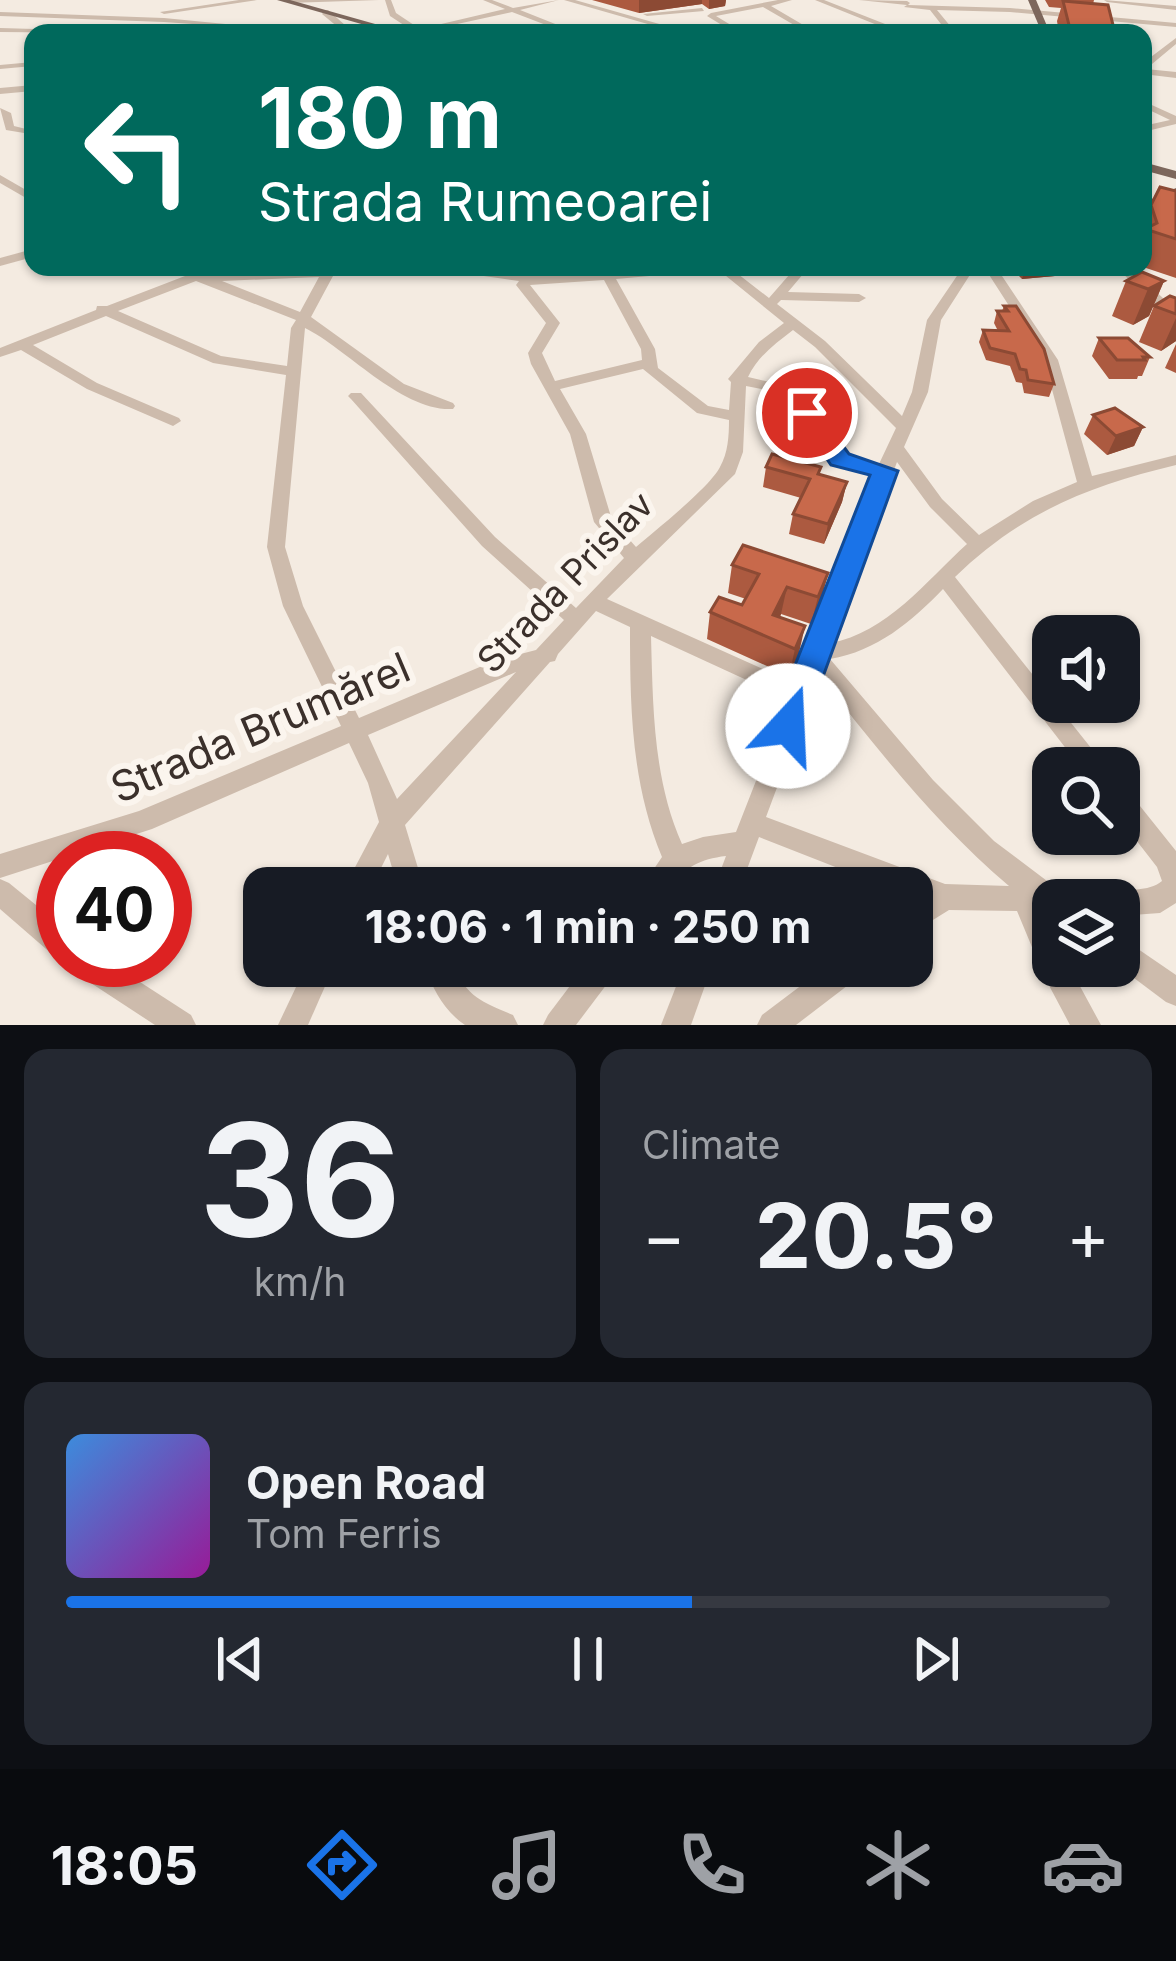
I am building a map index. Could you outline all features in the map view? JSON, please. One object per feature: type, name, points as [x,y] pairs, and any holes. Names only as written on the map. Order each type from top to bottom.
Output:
[{"type":"main road","points":[[1029,0],[1042,24]]},
{"type":"main road","points":[[286,1],[370,24]]},
{"type":"street","points":[[117,17],[254,0]]},
{"type":"street","points":[[286,1],[376,0]]},
{"type":"street","points":[[388,0],[393,14],[408,24]]},
{"type":"street","points":[[486,0],[551,24]]},
{"type":"street","points":[[454,24],[556,0]]},
{"type":"street","points":[[567,0],[609,4],[663,24]]},
{"type":"street","points":[[687,0],[725,24]]},
{"type":"street","points":[[754,0],[798,24]]},
{"type":"street","points":[[640,16],[769,7],[789,0]]},
{"type":"street","points":[[818,0],[881,24]]},
{"type":"street","points":[[862,0],[1151,24]]},
{"type":"street","points":[[948,0],[956,8]]},
{"type":"street","points":[[977,0],[985,9]]},
{"type":"street","points":[[1090,0],[1102,24]]},
{"type":"street","points":[[1107,0],[1176,8]]},
{"type":"street","points":[[0,3],[12,2]]},
{"type":"street","points":[[931,8],[944,24]]},
{"type":"street","points":[[1002,9],[1004,24]]},
{"type":"street","points":[[325,12],[339,24]]},
{"type":"street","points":[[0,14],[210,24]]},
{"type":"street","points":[[158,24],[164,20]]},
{"type":"street","points":[[1152,61],[1176,40]]},
{"type":"street","points":[[0,111],[8,115],[9,128],[24,130]]},
{"type":"street","points":[[8,142],[24,134]]},
{"type":"street","points":[[196,276],[301,317],[400,388],[446,406]]},
{"type":"street","points":[[0,352],[102,308],[201,278],[237,276]]},
{"type":"street","points":[[325,276],[301,317],[291,371],[276,547],[293,606],[356,730],[393,820],[405,867]]},
{"type":"street","points":[[509,276],[551,276]]},
{"type":"street","points":[[608,276],[648,349],[648,363],[703,410],[734,416]]},
{"type":"street","points":[[735,276],[774,300],[904,427]]},
{"type":"street","points":[[774,300],[795,276]]},
{"type":"street","points":[[735,867],[885,471],[920,392],[934,320],[963,276]]},
{"type":"street","points":[[996,276],[1052,360],[1084,481]]},
{"type":"street","points":[[1132,276],[1176,317]]},
{"type":"street","points":[[524,278],[526,290],[552,315],[536,353],[578,434],[603,522],[635,558]]},
{"type":"street","points":[[774,300],[860,298]]},
{"type":"street","points":[[102,308],[218,360],[291,371]]},
{"type":"street","points":[[736,379],[793,322]]},
{"type":"street","points":[[21,344],[92,386],[173,421]]},
{"type":"street","points":[[551,387],[648,363]]},
{"type":"street","points":[[736,379],[787,390],[840,460],[885,471]]},
{"type":"street","name":"Strada Prislav","points":[[368,867],[393,820],[635,558],[726,474],[734,453],[736,379]]},
{"type":"street","points":[[356,396],[464,520],[545,596],[578,620]]},
{"type":"street","points":[[895,448],[936,502],[979,545]]},
{"type":"street","points":[[814,654],[846,652],[887,631],[979,545],[1084,481],[1176,460]]},
{"type":"street","points":[[946,578],[1078,747]]},
{"type":"street","points":[[594,602],[640,627],[800,694]]},
{"type":"street","points":[[640,627],[649,790],[655,818],[675,857]]},
{"type":"street","points":[[814,654],[939,800],[1007,870],[1032,887]]},
{"type":"street","name":"Strada Brumărel","points":[[0,866],[143,821],[502,667],[548,655]]},
{"type":"street","points":[[1140,826],[1168,861],[1176,886],[1160,900],[1140,901]]},
{"type":"street","points":[[668,867],[675,857],[694,848],[747,833],[945,897],[1032,899]]},
{"type":"street","points":[[0,892],[36,922]]},
{"type":"street","points":[[933,905],[945,897]]},
{"type":"street","points":[[1140,965],[1176,992]]},
{"type":"street","points":[[123,987],[181,1025]]},
{"type":"street","points":[[293,1025],[310,987]]},
{"type":"street","points":[[447,987],[465,1021],[503,1025]]},
{"type":"street","points":[[558,1025],[588,987]]},
{"type":"street","points":[[676,1025],[690,987]]},
{"type":"street","points":[[772,1025],[822,987]]},
{"type":"street","points":[[1066,987],[1086,1025]]},
{"type":"building","points":[[1063,1],[1108,5],[1113,24],[1069,24]]},
{"type":"building","points":[[1160,187],[1176,191],[1176,239],[1152,231],[1157,223],[1152,203]]},
{"type":"building","points":[[1152,276],[1164,281],[1148,289],[1126,281]]},
{"type":"building","points":[[1170,296],[1176,298],[1176,314],[1154,306]]},
{"type":"building","points":[[1004,306],[1016,306],[1044,349],[1054,384],[1028,380],[1015,354],[990,348],[983,330],[1009,331],[997,311],[1008,311]]},
{"type":"building","points":[[1099,338],[1128,338],[1150,357],[1117,360]]},
{"type":"building","points":[[1115,408],[1143,427],[1116,436],[1093,415]]},
{"type":"building","points":[[772,454],[821,467],[818,474],[847,482],[828,524],[793,514],[810,479],[766,467]]},
{"type":"building","points":[[743,545],[828,573],[818,597],[787,587],[773,615],[805,626],[795,649],[710,612],[719,597],[742,605],[759,574],[732,565]]},
{"type":"route","points":[[788,726],[885,471],[840,460],[807,413]]}]
